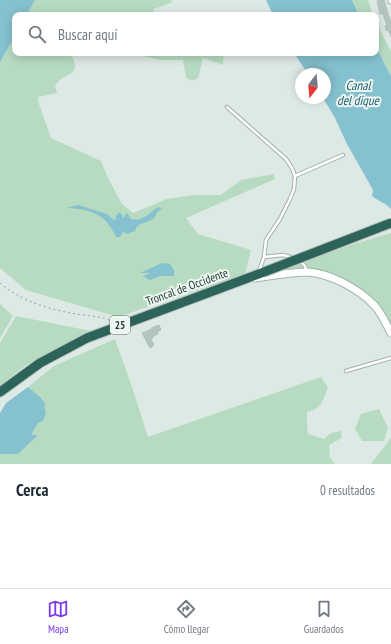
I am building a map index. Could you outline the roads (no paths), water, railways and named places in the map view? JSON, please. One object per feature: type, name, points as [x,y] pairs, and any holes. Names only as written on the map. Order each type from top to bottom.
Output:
[{"type":"highway","name":"Troncal de Occidente","points":[[0,392],[26,372],[45,360],[72,345],[113,327],[391,223]]},
{"type":"street","points":[[257,274],[252,279],[307,272],[340,282],[359,293],[375,307],[391,333]]},
{"type":"lane","points":[[227,107],[286,159],[295,176],[290,199],[280,219],[266,240],[264,257],[257,274]]},
{"type":"lane","points":[[295,176],[343,155]]},
{"type":"lane","points":[[264,257],[283,255],[294,257],[303,264],[307,272]]},
{"type":"lane","points":[[346,371],[391,358]]},
{"type":"water","points":[[0,0],[35,0],[29,12],[12,12],[12,41],[0,62]]},
{"type":"water","points":[[266,0],[352,0],[358,12],[272,12]]},
{"type":"water","name":"Canal del dique","points":[[379,53],[391,76],[391,209],[372,196],[373,190],[347,144],[327,104],[331,104],[331,68],[304,68],[296,56],[379,56]]},
{"type":"water","points":[[78,205],[107,214],[115,221],[116,215],[120,212],[123,218],[127,213],[131,219],[135,220],[146,216],[158,207],[162,209],[157,212],[153,219],[139,225],[135,231],[127,234],[123,232],[120,237],[116,237],[107,222],[96,214],[89,211],[66,208]]},
{"type":"water","points":[[162,263],[170,264],[174,270],[174,276],[160,276],[150,280],[143,276],[151,273],[140,273]]},
{"type":"water","points":[[28,387],[40,397],[46,405],[44,407],[46,413],[43,421],[38,423],[31,435],[38,435],[18,454],[0,454],[0,413],[6,403]]}]
